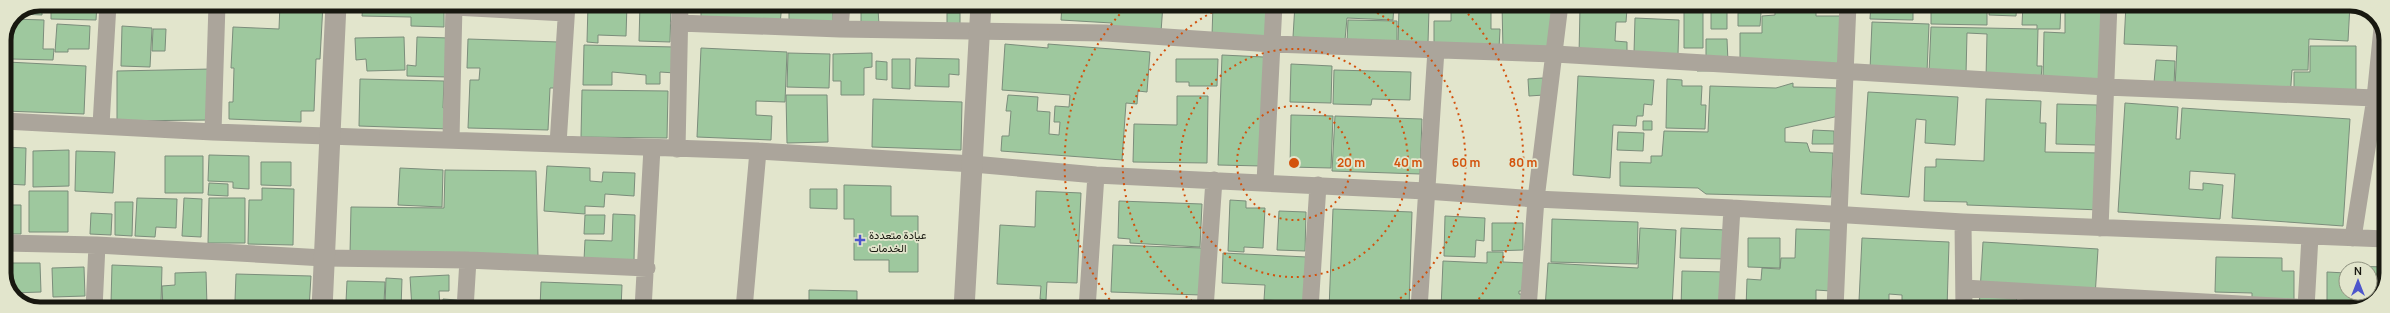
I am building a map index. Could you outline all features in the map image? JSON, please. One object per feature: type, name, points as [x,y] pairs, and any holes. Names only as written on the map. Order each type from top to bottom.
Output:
[{"type":"street","points":[[101,126],[108,11]]},
{"type":"street","points":[[212,132],[217,11]]},
{"type":"street","points":[[322,302],[336,11]]},
{"type":"street","points":[[451,139],[454,11]]},
{"type":"street","points":[[558,144],[566,11]]},
{"type":"street","points":[[677,149],[680,11]]},
{"type":"street","points":[[840,29],[841,11]]},
{"type":"street","points":[[964,302],[973,164],[980,11]]},
{"type":"street","points":[[1265,182],[1274,11]]},
{"type":"street","points":[[1529,302],[1536,199],[1559,11]]},
{"type":"street","points":[[1835,302],[1848,11]]},
{"type":"street","points":[[2100,228],[2109,11]]},
{"type":"street","points":[[679,23],[840,29],[1106,33],[1273,44],[1555,54],[2106,87],[2375,98]]},
{"type":"street","points":[[1419,302],[1436,50]]},
{"type":"street","points":[[2353,238],[2375,98],[2379,58]]},
{"type":"street","points":[[11,121],[212,132],[451,139],[758,151],[973,164],[1096,175],[1265,182],[1536,199],[1732,208],[1963,222],[2379,239]]},
{"type":"street","points":[[644,302],[647,268],[652,148]]},
{"type":"street","points":[[745,302],[758,151]]},
{"type":"street","points":[[1087,302],[1096,175]]},
{"type":"street","points":[[1205,302],[1214,180]]},
{"type":"street","points":[[1310,302],[1318,185]]},
{"type":"street","points":[[1726,302],[1732,208]]},
{"type":"street","points":[[1963,222],[1964,302]]},
{"type":"street","points":[[2306,302],[2310,236]]},
{"type":"street","points":[[11,243],[97,245],[324,258],[468,260],[647,268]]},
{"type":"street","points":[[94,302],[97,245]]},
{"type":"street","points":[[465,302],[468,260]]},
{"type":"street","points":[[1964,288],[2224,302]]},
{"type":"building","points":[[42,11],[42,15],[27,14]]},
{"type":"building","points":[[51,11],[97,11],[96,20],[51,19]]},
{"type":"building","points":[[280,11],[323,11],[320,59],[316,59],[314,111],[301,111],[301,122],[229,119],[229,102],[233,102],[234,68],[231,68],[233,27],[279,29]]},
{"type":"building","points":[[362,11],[444,11],[444,27],[411,26],[411,17],[362,16]]},
{"type":"building","points":[[588,11],[627,11],[626,36],[598,35],[598,43],[587,42]]},
{"type":"building","points":[[640,11],[671,11],[670,42],[639,41]]},
{"type":"building","points":[[701,11],[781,11],[780,24],[701,19]]},
{"type":"building","points":[[789,11],[833,11],[833,28],[789,28]]},
{"type":"building","points":[[861,11],[878,11],[879,25],[861,25]]},
{"type":"building","points":[[1062,11],[1162,11],[1161,32],[1112,28],[1112,23],[1061,20]]},
{"type":"building","points":[[1213,11],[1269,11],[1268,38],[1212,36]]},
{"type":"building","points":[[1295,11],[1394,11],[1393,20],[1347,18],[1345,40],[1293,37]]},
{"type":"building","points":[[1399,11],[1429,11],[1428,43],[1398,43]]},
{"type":"building","points":[[1502,11],[1555,11],[1556,50],[1503,51]]},
{"type":"building","points":[[1580,11],[1627,11],[1626,22],[1616,22],[1615,41],[1627,42],[1627,57],[1579,55]]},
{"type":"building","points":[[1684,11],[1703,11],[1703,48],[1684,48]]},
{"type":"building","points":[[1711,11],[1727,11],[1727,29],[1711,29]]},
{"type":"building","points":[[1775,11],[1816,11],[1816,16],[1844,16],[1844,69],[1697,71],[1697,60],[1706,60],[1706,39],[1727,39],[1728,62],[1740,62],[1740,33],[1762,33],[1762,16],[1775,15]]},
{"type":"building","points":[[1871,11],[1913,11],[1913,20],[1870,19]]},
{"type":"building","points":[[1931,11],[1987,11],[1987,25],[1931,24]]},
{"type":"building","points":[[1989,11],[2016,11],[2016,16],[1989,15]]},
{"type":"building","points":[[2023,11],[2061,11],[2060,29],[2038,29],[2037,66],[2042,66],[2041,79],[1986,78],[1987,34],[1967,33],[1966,74],[1929,73],[1931,27],[2037,29],[2037,25],[2022,25]]},
{"type":"building","points":[[2065,11],[2104,11],[2102,80],[2043,79],[2044,32],[2065,33]]},
{"type":"building","points":[[2126,11],[2350,11],[2348,41],[2309,39],[2308,70],[2292,70],[2290,99],[2175,88],[2177,46],[2124,44]]},
{"type":"building","points":[[1451,12],[1491,12],[1491,29],[1500,29],[1499,49],[1434,48],[1434,21],[1451,21]]},
{"type":"building","points":[[947,13],[960,13],[960,26],[947,26]]},
{"type":"building","points":[[1738,13],[1761,13],[1760,26],[1738,26]]},
{"type":"building","points":[[1635,18],[1679,20],[1678,54],[1634,53]]},
{"type":"building","points":[[21,19],[44,20],[43,49],[54,49],[53,60],[11,59],[12,32],[16,24]]},
{"type":"building","points":[[1348,20],[1397,21],[1397,43],[1347,42]]},
{"type":"building","points":[[1872,22],[1929,24],[1927,72],[1870,70]]},
{"type":"building","points":[[57,24],[90,26],[89,49],[68,49],[68,52],[55,52]]},
{"type":"building","points":[[122,26],[152,28],[150,67],[121,66]]},
{"type":"building","points":[[153,29],[166,29],[165,51],[152,51]]},
{"type":"building","points":[[404,37],[405,70],[367,71],[366,59],[356,60],[355,38]]},
{"type":"building","points":[[417,37],[449,38],[448,77],[407,76],[407,65],[416,66]]},
{"type":"building","points":[[468,39],[559,42],[558,88],[550,88],[548,130],[468,128],[470,80],[479,80],[480,68],[467,68]]},
{"type":"building","points":[[1005,44],[1048,48],[1048,44],[1150,52],[1147,92],[1138,91],[1137,104],[1126,103],[1122,160],[1001,151],[1002,136],[1009,136],[1011,111],[1006,111],[1008,95],[1038,97],[1037,111],[1050,112],[1049,134],[1059,135],[1060,122],[1054,122],[1055,106],[1069,107],[1070,95],[1002,90]]},
{"type":"building","points":[[584,45],[675,47],[675,73],[660,72],[660,84],[646,84],[646,75],[612,72],[612,85],[583,85]]},
{"type":"building","points":[[2310,46],[2356,46],[2356,99],[2294,99],[2294,72],[2310,72]]},
{"type":"building","points":[[701,48],[787,52],[785,102],[756,101],[756,115],[772,116],[771,140],[697,137]]},
{"type":"building","points":[[788,53],[830,54],[829,88],[787,87]]},
{"type":"building","points":[[872,53],[872,67],[864,68],[864,95],[841,95],[841,81],[833,81],[833,54]]},
{"type":"building","points":[[1222,55],[1264,57],[1262,166],[1218,165]]},
{"type":"building","points":[[916,58],[959,59],[959,75],[949,74],[949,87],[915,86]]},
{"type":"building","points":[[892,59],[910,59],[910,89],[892,88]]},
{"type":"building","points":[[1176,59],[1218,59],[1217,86],[1189,86],[1189,82],[1176,82]]},
{"type":"building","points":[[2156,60],[2175,61],[2174,85],[2154,83]]},
{"type":"building","points":[[876,61],[887,62],[887,80],[876,79]]},
{"type":"building","points":[[11,62],[86,66],[84,114],[11,111]]},
{"type":"building","points":[[1291,64],[1332,66],[1331,103],[1290,102]]},
{"type":"building","points":[[211,69],[211,120],[117,121],[117,71]]},
{"type":"building","points":[[1334,70],[1411,72],[1410,100],[1372,99],[1371,105],[1333,104]]},
{"type":"building","points":[[1578,76],[1654,80],[1652,105],[1644,104],[1643,116],[1637,116],[1636,126],[1613,125],[1610,178],[1573,175]]},
{"type":"building","points":[[1543,78],[1544,95],[1529,96],[1528,79]]},
{"type":"building","points":[[360,79],[444,81],[443,108],[451,109],[450,129],[359,126]]},
{"type":"building","points":[[1667,79],[1682,80],[1682,86],[1702,86],[1701,105],[1706,105],[1705,129],[1666,128]]},
{"type":"building","points":[[1793,83],[1793,87],[1840,88],[1839,116],[1785,128],[1785,142],[1807,143],[1810,152],[1833,153],[1831,197],[1706,194],[1698,188],[1620,186],[1620,162],[1651,163],[1651,156],[1662,156],[1664,131],[1708,132],[1710,86],[1776,88]]},
{"type":"building","points":[[582,90],[668,91],[667,138],[581,137]]},
{"type":"building","points":[[1868,92],[1958,97],[1955,145],[1925,143],[1926,120],[1916,119],[1909,197],[1861,194]]},
{"type":"building","points":[[786,95],[827,95],[828,142],[787,143]]},
{"type":"building","points":[[1177,96],[1208,96],[1207,163],[1133,162],[1134,124],[1177,125]]},
{"type":"building","points":[[873,99],[962,102],[961,150],[872,147]]},
{"type":"building","points":[[1986,99],[2041,101],[2040,123],[2046,123],[2045,152],[2100,153],[2101,210],[1967,205],[1967,202],[1924,201],[1925,167],[1936,167],[1936,159],[1984,161]]},
{"type":"building","points":[[2125,103],[2178,107],[2176,139],[2180,139],[2182,108],[2350,119],[2343,226],[2232,218],[2235,174],[2190,171],[2189,189],[2203,190],[2203,183],[2223,185],[2220,219],[2118,212]]},
{"type":"building","points":[[2057,104],[2097,105],[2096,145],[2056,144]]},
{"type":"building","points":[[1291,115],[1333,116],[1331,168],[1290,167]]},
{"type":"building","points":[[1335,116],[1422,119],[1420,174],[1332,171]]},
{"type":"building","points":[[1643,121],[1652,121],[1652,130],[1643,130]]},
{"type":"building","points":[[1813,130],[1834,131],[1834,144],[1812,144]]},
{"type":"building","points":[[1618,132],[1644,133],[1643,151],[1617,150]]},
{"type":"building","points":[[11,147],[26,148],[25,185],[11,184]]},
{"type":"building","points":[[69,150],[69,186],[33,187],[33,151]]},
{"type":"building","points":[[76,151],[115,152],[113,193],[75,191]]},
{"type":"building","points":[[209,155],[249,156],[249,189],[233,188],[233,182],[208,181]]},
{"type":"building","points":[[165,156],[203,156],[203,193],[165,193]]},
{"type":"building","points":[[261,162],[291,162],[291,186],[261,185]]},
{"type":"building","points":[[547,166],[590,168],[590,181],[602,182],[603,172],[635,173],[634,196],[605,194],[604,207],[585,206],[585,214],[544,211]]},
{"type":"building","points":[[400,168],[443,170],[442,207],[398,205]]},
{"type":"building","points":[[445,170],[536,171],[538,257],[350,254],[351,207],[444,208]]},
{"type":"building","points":[[209,183],[228,184],[228,196],[208,195]]},
{"type":"building","points":[[844,185],[891,186],[891,216],[918,216],[918,272],[889,272],[889,260],[854,260],[854,219],[844,219]]},
{"type":"building","points":[[262,188],[294,189],[293,245],[248,244],[249,200],[262,200]]},
{"type":"building","points":[[810,189],[837,189],[837,209],[810,208]]},
{"type":"building","points":[[29,191],[68,191],[68,232],[29,232]]},
{"type":"building","points":[[1036,191],[1081,193],[1077,283],[1047,282],[1046,300],[1040,299],[1041,286],[997,284],[1000,225],[1035,227]]},
{"type":"building","points":[[137,198],[177,199],[176,228],[156,227],[155,237],[135,236]]},
{"type":"building","points":[[184,198],[202,199],[201,237],[182,236]]},
{"type":"building","points":[[209,198],[245,198],[245,243],[208,243]]},
{"type":"building","points":[[1230,200],[1246,201],[1246,208],[1265,208],[1263,248],[1244,247],[1244,252],[1228,251]]},
{"type":"building","points":[[1119,201],[1202,204],[1200,247],[1130,243],[1130,239],[1118,238]]},
{"type":"building","points":[[115,202],[133,202],[132,236],[115,235]]},
{"type":"building","points":[[11,205],[21,205],[21,234],[11,234]]},
{"type":"building","points":[[1333,209],[1412,212],[1409,302],[1329,302]]},
{"type":"building","points":[[1279,211],[1306,212],[1305,251],[1277,250]]},
{"type":"building","points":[[91,213],[112,214],[111,235],[90,234]]},
{"type":"building","points":[[613,214],[635,215],[634,261],[584,260],[585,240],[612,241]]},
{"type":"building","points":[[585,215],[605,215],[604,234],[584,234]]},
{"type":"building","points":[[1445,216],[1485,218],[1484,241],[1476,240],[1475,257],[1444,256]]},
{"type":"building","points":[[1552,219],[1638,222],[1637,264],[1551,262]]},
{"type":"building","points":[[1492,223],[1523,223],[1523,250],[1492,251]]},
{"type":"building","points":[[1640,228],[1676,230],[1672,302],[1545,302],[1548,263],[1638,268]]},
{"type":"building","points":[[1681,228],[1726,230],[1725,259],[1680,258]]},
{"type":"building","points":[[1796,229],[1834,230],[1831,291],[1816,290],[1816,302],[1746,302],[1747,279],[1761,280],[1762,268],[1780,269],[1781,258],[1795,258]]},
{"type":"building","points":[[1748,238],[1780,238],[1780,268],[1748,267]]},
{"type":"building","points":[[1862,238],[1949,242],[1947,302],[1902,302],[1902,295],[1889,294],[1889,302],[1859,301]]},
{"type":"building","points":[[1983,242],[2098,249],[2095,297],[2017,292],[2016,302],[1979,302]]},
{"type":"building","points":[[1113,245],[1202,248],[1201,295],[1111,292]]},
{"type":"building","points":[[1487,252],[1503,252],[1503,262],[1527,263],[1526,291],[1519,291],[1519,294],[1530,294],[1525,302],[1441,302],[1443,261],[1487,263]]},
{"type":"building","points":[[1223,253],[1307,257],[1305,302],[1264,300],[1265,285],[1222,283]]},
{"type":"building","points":[[2216,257],[2282,258],[2282,271],[2294,271],[2294,302],[2252,302],[2252,293],[2215,292]]},
{"type":"building","points":[[11,263],[40,263],[41,292],[19,293],[13,284]]},
{"type":"building","points":[[112,265],[162,267],[161,302],[111,302]]},
{"type":"building","points":[[84,267],[85,296],[53,297],[52,268]]},
{"type":"building","points":[[2378,267],[2379,267],[2378,280]]},
{"type":"building","points":[[1682,271],[1726,272],[1725,302],[1681,302]]},
{"type":"building","points":[[206,272],[207,302],[163,302],[162,286],[175,285],[175,273]]},
{"type":"building","points":[[2327,272],[2338,273],[2338,301],[2356,301],[2327,302]]},
{"type":"building","points":[[236,274],[311,276],[309,302],[235,301]]},
{"type":"building","points":[[449,275],[449,291],[439,291],[440,302],[412,302],[410,277]]},
{"type":"building","points":[[386,278],[402,279],[401,302],[385,302]]},
{"type":"building","points":[[347,281],[385,282],[384,302],[346,302]]},
{"type":"building","points":[[541,282],[622,285],[621,302],[540,302]]},
{"type":"building","points":[[809,290],[857,291],[857,302],[809,302]]},
{"type":"building","points":[[443,299],[457,300],[457,302],[443,302]]},
{"type":"building","points":[[892,301],[906,301],[906,302]]},
{"type":"place","name":"عيادة متعددة الخدمات","points":[[860,240]]}]
